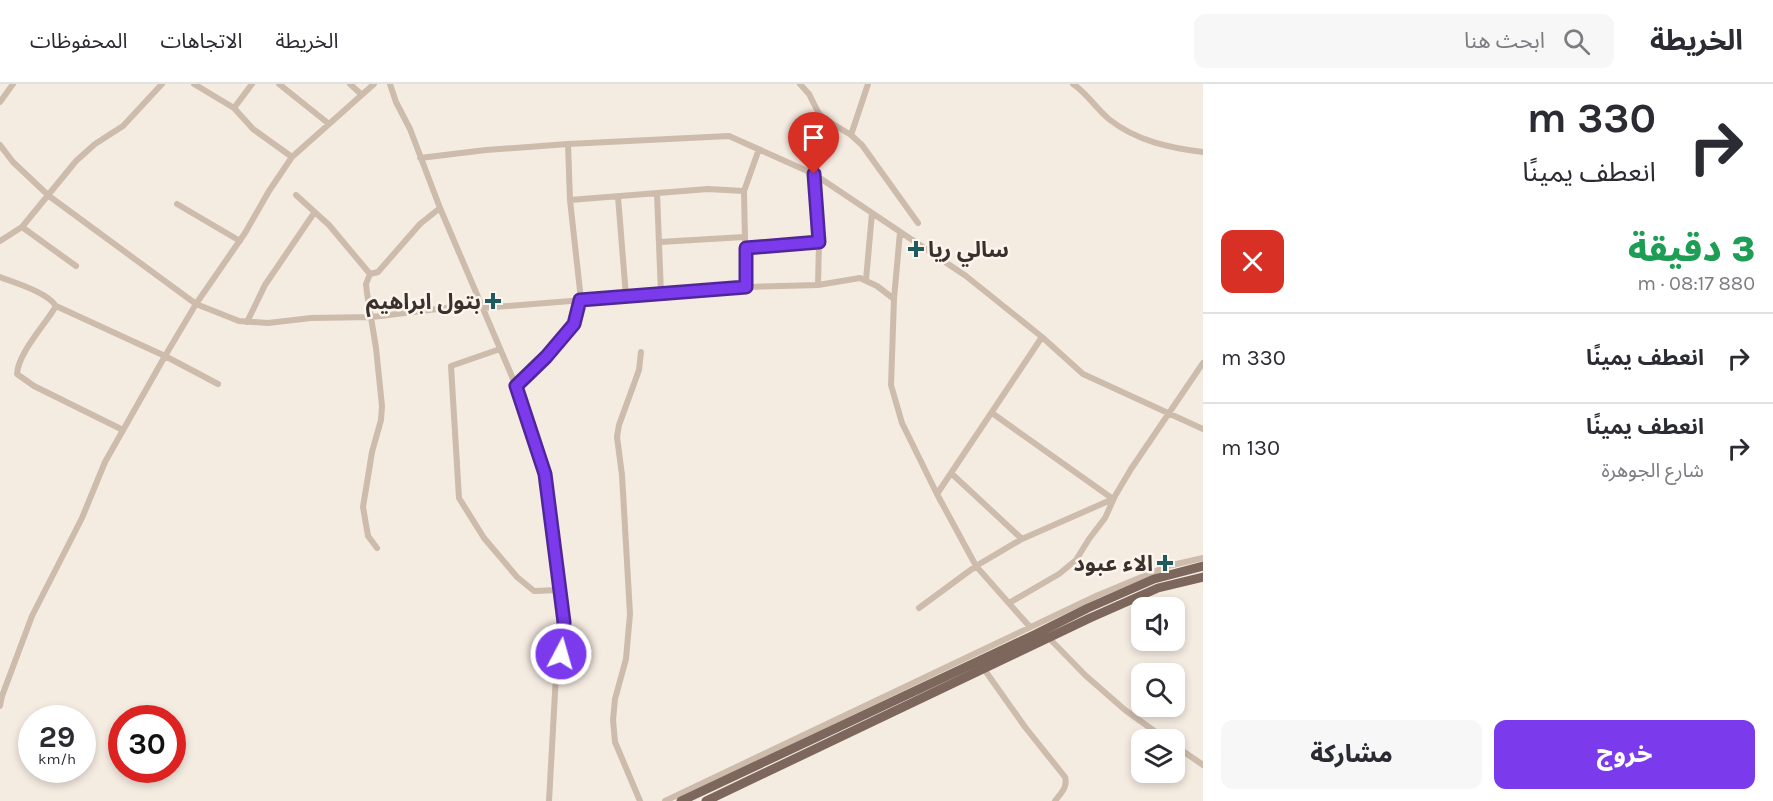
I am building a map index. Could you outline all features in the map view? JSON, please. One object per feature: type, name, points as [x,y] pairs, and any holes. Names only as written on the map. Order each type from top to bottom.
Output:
[{"type":"main road","points":[[681,801],[1088,608],[1154,579],[1203,566]]},
{"type":"main road","points":[[706,801],[1048,637],[1158,588],[1203,577]]},
{"type":"street","points":[[0,102],[13,84]]},
{"type":"street","points":[[0,242],[22,227],[76,161],[95,144],[123,126],[162,84]]},
{"type":"street","points":[[195,84],[234,108],[254,129],[292,157]]},
{"type":"street","points":[[234,108],[252,84]]},
{"type":"street","points":[[279,84],[329,124]]},
{"type":"street","points":[[350,84],[362,95]]},
{"type":"street","points":[[0,706],[32,616],[82,518],[105,462],[196,304],[240,241],[292,157],[374,84]]},
{"type":"street","points":[[390,84],[516,386],[545,474],[564,630],[556,675],[549,801]]},
{"type":"street","points":[[800,84],[810,94],[823,118],[851,135],[862,145],[918,223]]},
{"type":"street","points":[[851,135],[868,84]]},
{"type":"street","points":[[1073,84],[1089,96],[1110,120],[1123,128],[1155,143],[1203,152]]},
{"type":"street","points":[[420,158],[568,144],[729,136],[814,174],[966,276],[1042,337],[1083,374],[1203,429]]},
{"type":"street","points":[[516,386],[546,357],[574,324],[580,300],[570,200],[568,144]]},
{"type":"street","points":[[0,146],[13,162],[49,196],[196,304],[226,317],[247,322],[268,323],[311,318],[372,317],[470,305],[483,308],[746,287],[818,285],[860,278],[894,298]]},
{"type":"street","points":[[746,287],[744,191],[759,149]]},
{"type":"street","points":[[814,174],[819,242],[818,285]]},
{"type":"street","points":[[570,200],[708,189],[744,191]]},
{"type":"street","points":[[657,194],[662,294]]},
{"type":"street","points":[[296,195],[344,241],[370,274]]},
{"type":"street","points":[[618,197],[626,296]]},
{"type":"street","points":[[177,204],[240,241]]},
{"type":"street","points":[[370,274],[378,272],[420,224],[440,208]]},
{"type":"street","points":[[247,322],[265,285],[315,213]]},
{"type":"street","points":[[866,280],[872,213]]},
{"type":"street","points":[[22,227],[76,266]]},
{"type":"street","points":[[900,232],[894,298],[891,385],[903,423],[937,494],[976,566],[1030,627]]},
{"type":"street","points":[[660,242],[744,237]]},
{"type":"street","points":[[746,248],[819,242]]},
{"type":"street","points":[[370,274],[366,284],[382,406],[363,507],[368,536],[376,548]]},
{"type":"street","points":[[0,276],[46,296],[56,306],[165,356],[218,384]]},
{"type":"street","points":[[56,306],[23,356],[17,374],[34,386],[123,430]]},
{"type":"street","points":[[937,494],[1042,337]]},
{"type":"street","points":[[500,350],[451,366],[459,498],[483,538],[517,577],[534,591],[559,590]]},
{"type":"street","points":[[640,801],[615,742],[613,720],[615,699],[626,659],[630,614],[622,476],[617,436],[639,370],[641,352]]},
{"type":"street","points":[[1009,603],[1059,574],[1076,560],[1089,538],[1105,518],[1113,499],[1131,469],[1203,363]]},
{"type":"street","points":[[992,413],[1113,499]]},
{"type":"street","points":[[951,473],[1022,539]]},
{"type":"street","points":[[919,608],[976,566],[1022,539],[1113,499]]},
{"type":"street","points":[[665,801],[1134,579],[1168,566],[1203,558]]},
{"type":"street","points":[[1048,637],[1085,675],[1125,710],[1152,729]]},
{"type":"street","points":[[984,669],[1025,727],[1065,777],[1065,787],[1055,801]]},
{"type":"street","points":[[1185,753],[1203,765]]},
{"type":"place","name":"سالي ريا","points":[[916,249]]},
{"type":"place","name":"بتول ابراهيم","points":[[493,301]]},
{"type":"place","name":"الاء عبود","points":[[1165,563]]},
{"type":"route","points":[[561,654],[564,622],[545,474],[516,386],[546,357],[574,324],[580,300],[746,287],[746,248],[819,242],[814,174]]}]
